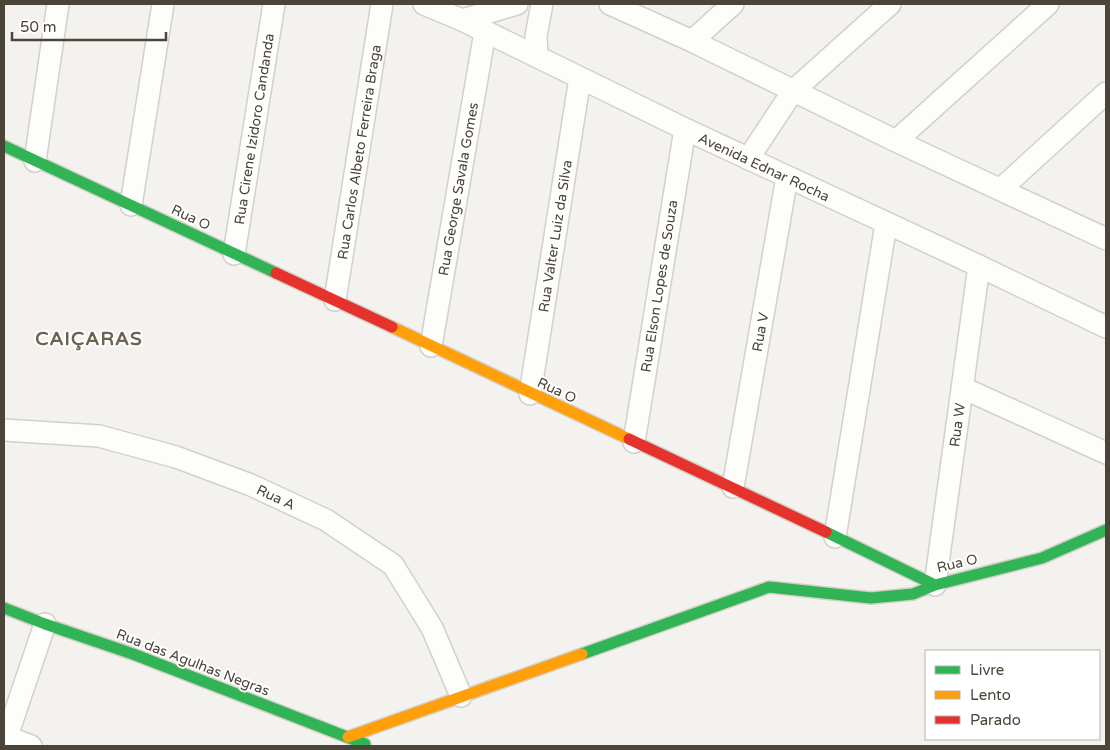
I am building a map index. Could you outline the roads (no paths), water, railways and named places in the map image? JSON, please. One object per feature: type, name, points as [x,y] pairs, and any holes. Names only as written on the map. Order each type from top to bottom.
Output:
[{"type":"street","points":[[35,161],[58,4]]},
{"type":"street","points":[[131,205],[163,4]]},
{"type":"street","name":"Rua Cirene Izidoro Candanda","points":[[234,254],[274,4]]},
{"type":"street","name":"Rua Carlos Albeto Ferreira Braga","points":[[336,300],[382,4]]},
{"type":"street","name":"Avenida Ednar Rocha","points":[[424,4],[462,20],[685,130],[1106,327]]},
{"type":"street","points":[[462,20],[517,4]]},
{"type":"street","points":[[537,57],[536,36],[542,4]]},
{"type":"street","points":[[610,4],[692,41],[896,141],[1104,236]]},
{"type":"street","points":[[692,41],[733,4]]},
{"type":"street","points":[[748,159],[793,91],[890,4]]},
{"type":"street","points":[[896,141],[1048,4]]},
{"type":"street","name":"Rua George Savala Gomes","points":[[431,346],[485,32]]},
{"type":"street","name":"Rua Valter Luiz da Silva","points":[[530,394],[580,78]]},
{"type":"street","points":[[1001,189],[1106,92]]},
{"type":"street","name":"Rua Elson Lopes de Souza","points":[[634,442],[685,130]]},
{"type":"street","name":"Rua O","points":[[4,146],[336,300],[530,394],[733,487],[935,585],[1042,558],[1106,530]]},
{"type":"street","name":"Rua V","points":[[733,487],[787,177]]},
{"type":"street","points":[[835,537],[886,224]]},
{"type":"street","name":"Rua W","points":[[935,585],[979,266]]},
{"type":"street","points":[[962,388],[1106,452]]},
{"type":"street","name":"Rua A","points":[[4,430],[99,436],[176,457],[250,485],[326,520],[393,565],[432,628],[462,696]]},
{"type":"street","points":[[348,737],[769,587],[870,598],[913,594],[935,585]]},
{"type":"street","name":"Rua das Agulhas Negras","points":[[4,608],[133,654],[371,746]]},
{"type":"street","points":[[31,746],[5,741],[45,624]]},
{"type":"district","name":"CAIÇARAS","points":[[89,338]]}]
